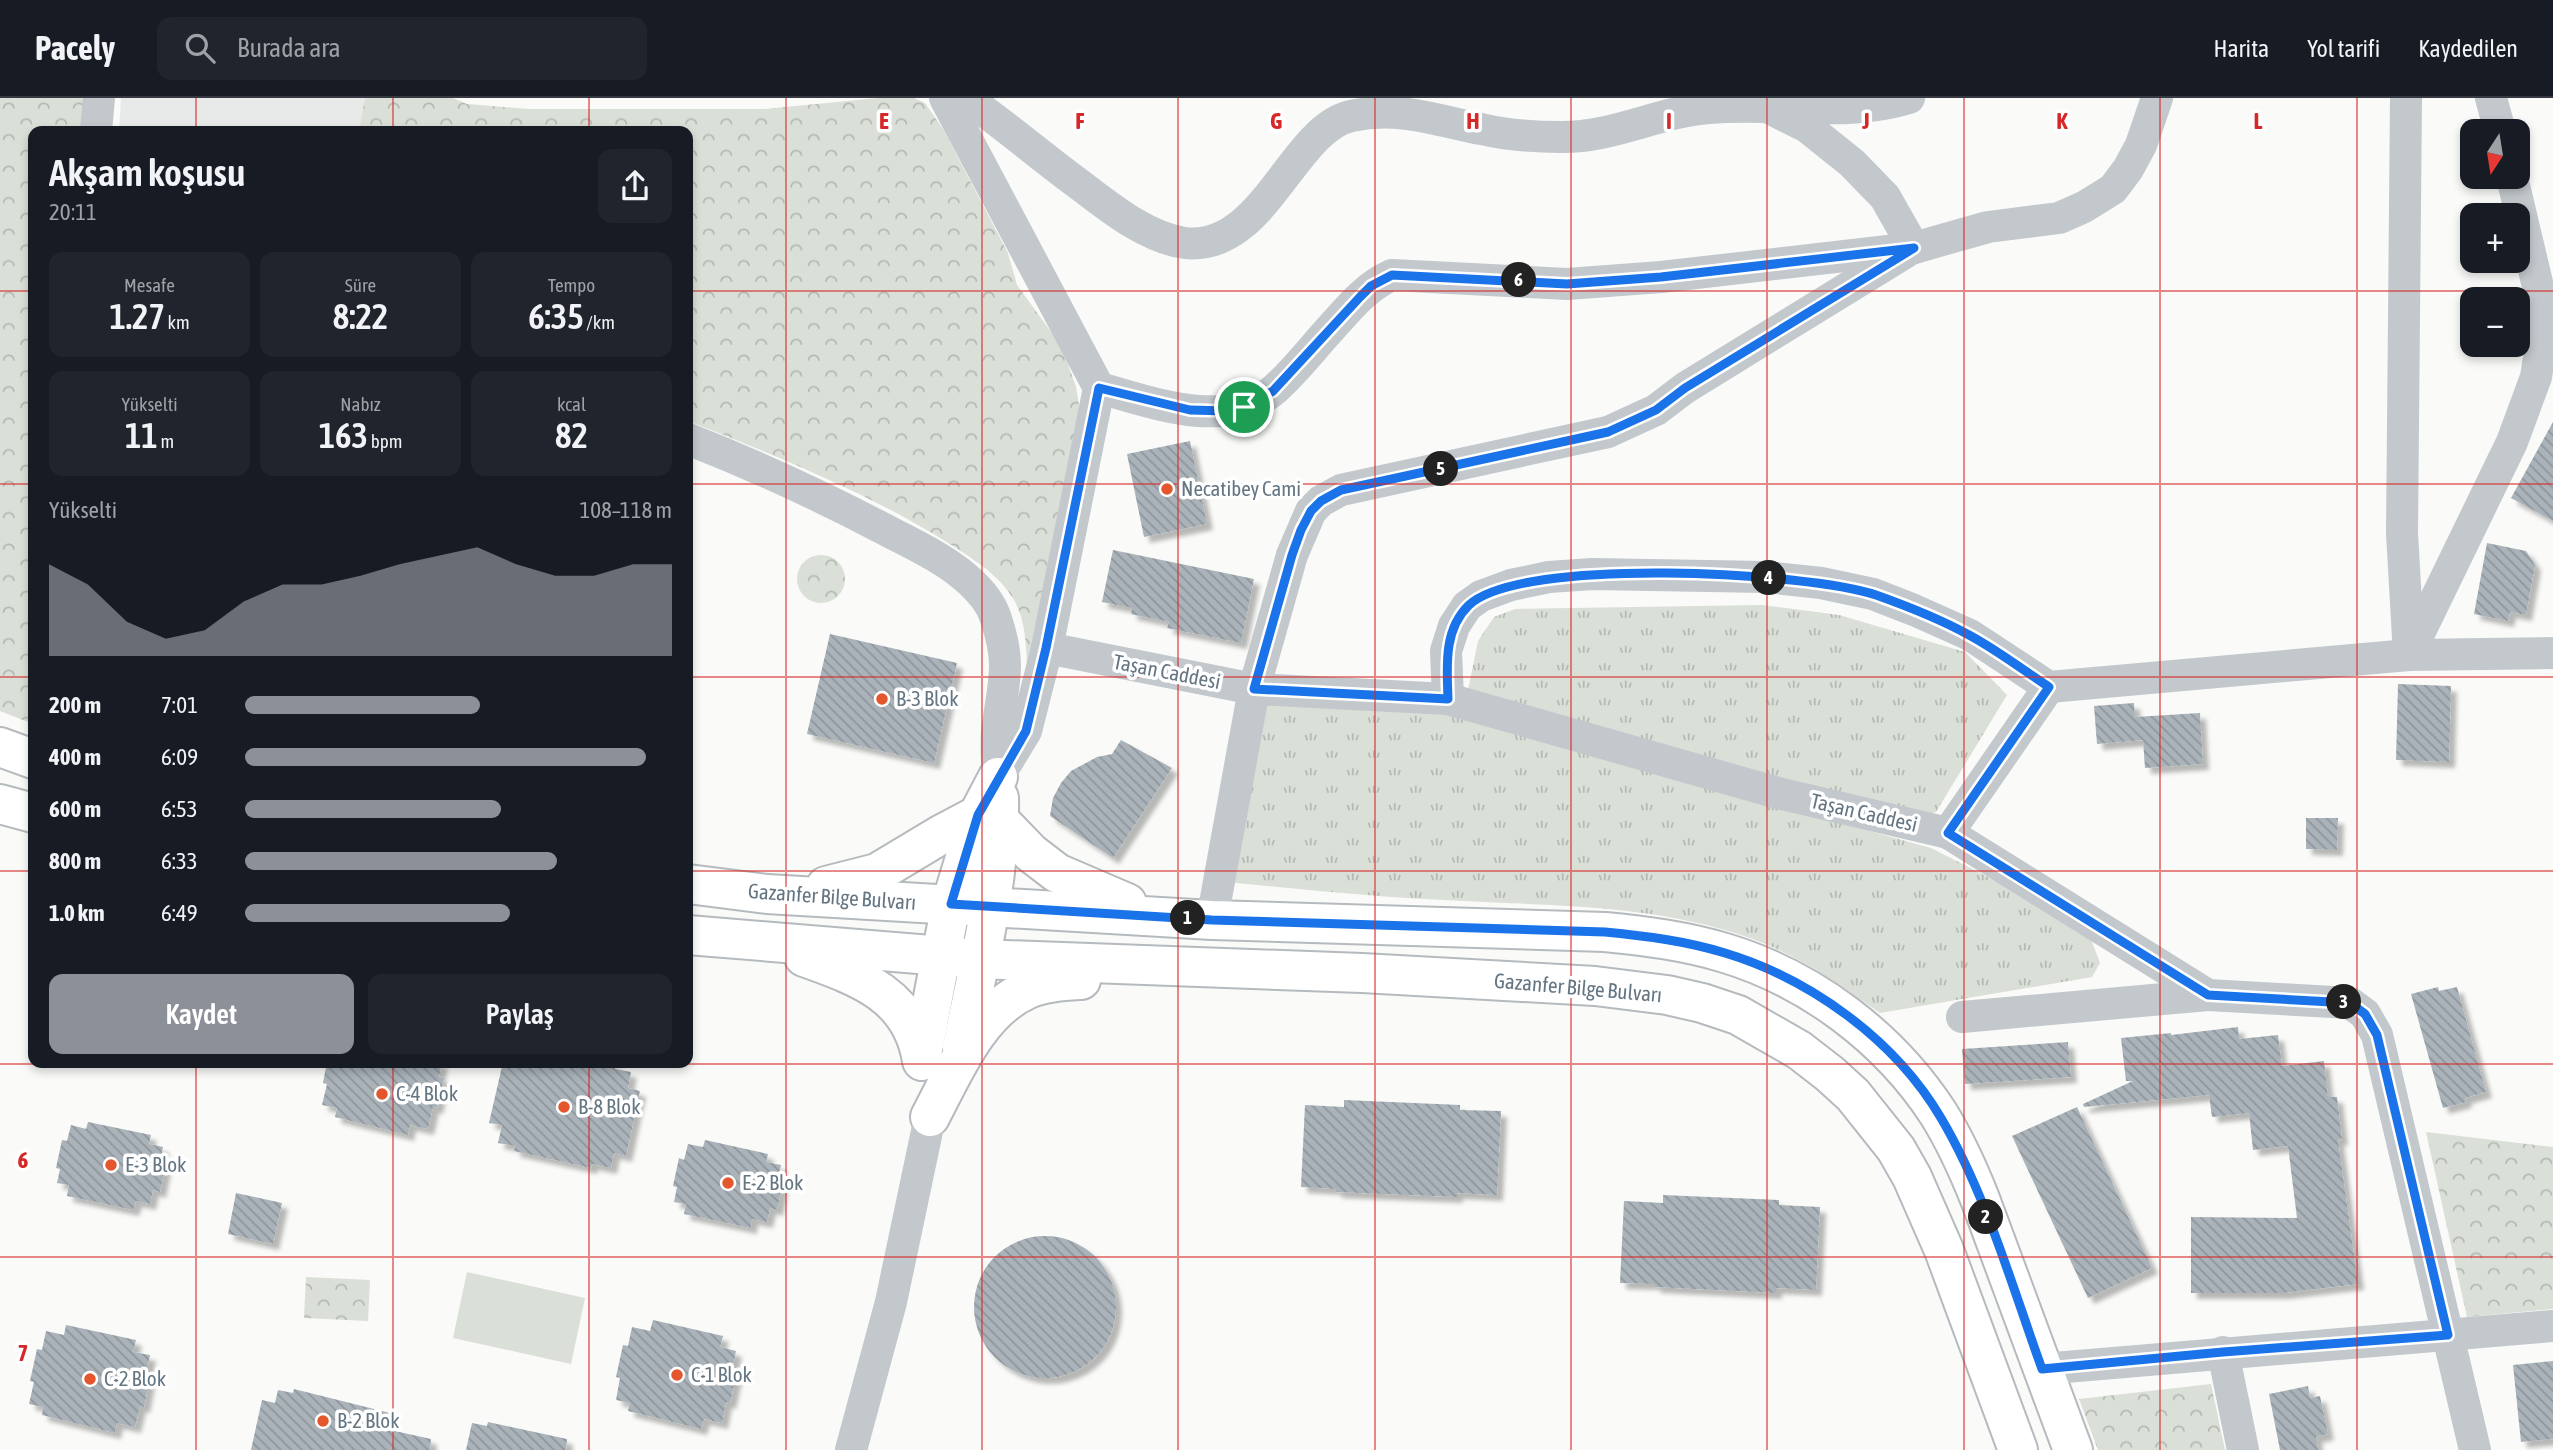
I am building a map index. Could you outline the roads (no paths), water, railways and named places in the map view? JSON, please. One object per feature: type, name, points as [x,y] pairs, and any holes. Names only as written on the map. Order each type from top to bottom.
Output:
[{"type":"main road","points":[[0,747],[28,757]]},
{"type":"main road","points":[[922,1055],[951,904],[989,817],[998,777]]},
{"type":"main road","points":[[0,804],[28,812]]},
{"type":"main road","points":[[767,894],[838,885],[877,873],[942,834],[989,817]]},
{"type":"main road","points":[[959,1062],[989,906],[989,817]]},
{"type":"main road","points":[[989,817],[1057,873],[1073,882],[1158,915]]},
{"type":"main road","name":"Gazanfer Bilge Bulvarı","points":[[693,885],[767,894],[1212,920],[1605,932],[1652,937],[1724,953],[1785,977],[1833,1007],[1874,1039],[1904,1068],[1940,1116],[1966,1165],[2073,1450]]},
{"type":"main road","points":[[693,935],[979,959],[1216,968]]},
{"type":"main road","points":[[763,942],[851,974],[883,993],[895,1004],[915,1033],[922,1055],[930,1117]]},
{"type":"main road","points":[[930,1117],[959,1062],[988,1018],[1014,996],[1030,988],[1069,981],[1216,968]]},
{"type":"main road","name":"Gazanfer Bilge Bulvarı","points":[[1216,968],[1595,986],[1667,995],[1702,1003],[1738,1014],[1766,1029],[1799,1049],[1830,1073],[1876,1121],[1896,1149],[1912,1177],[1944,1250],[2018,1450]]},
{"type":"street","points":[[96,126],[99,98]]},
{"type":"street","points":[[945,98],[1099,388],[1046,648],[1026,731],[998,777]]},
{"type":"street","points":[[966,98],[1107,206],[1136,224],[1185,243],[1201,242],[1232,231],[1272,194],[1331,124],[1349,117],[1379,112],[1404,112],[1507,134],[1581,137],[1708,108],[1763,105],[1857,108],[1889,104],[1909,98]]},
{"type":"street","points":[[1099,388],[1190,410],[1228,411],[1244,407],[1273,391],[1371,286],[1392,275],[1567,284],[1661,277],[1914,248],[1988,227],[2059,218],[2113,189],[2141,145],[2157,98]]},
{"type":"street","points":[[2406,98],[2402,533],[2409,655]]},
{"type":"street","points":[[2491,98],[2497,119]]},
{"type":"street","points":[[1763,105],[1807,127],[1852,163],[1885,197],[1914,248]]},
{"type":"street","points":[[2409,655],[2512,442],[2536,377],[2541,345],[2539,291],[2515,189]]},
{"type":"street","points":[[1212,920],[1254,689],[1292,555],[1311,511],[1321,501],[1341,490],[1582,440],[1630,424],[1914,248]]},
{"type":"street","points":[[693,441],[753,466],[894,534],[939,558],[978,589],[996,618],[1006,660],[1006,678],[998,724],[998,777]]},
{"type":"street","points":[[1448,699],[1446,651],[1454,626],[1467,606],[1481,596],[1511,585],[1549,577],[1592,574],[1766,578],[1821,583],[1873,594],[1970,635],[2049,687],[2409,655],[2553,653]]},
{"type":"street","name":"Taşan Caddesi","points":[[1046,648],[1254,689],[1448,699],[1778,793],[1948,833],[2208,995],[2350,1003],[2365,1014],[2377,1035],[2475,1450]]},
{"type":"street","points":[[1948,833],[2049,687]]},
{"type":"street","points":[[1962,1017],[2208,995]]},
{"type":"street","points":[[851,1450],[891,1302],[930,1117]]},
{"type":"street","points":[[2042,1369],[2553,1326]]},
{"type":"street","points":[[2223,1352],[2243,1450]]},
{"type":"place","name":"Necatibey Cami","points":[[1167,489]]},
{"type":"place","name":"B-3 Blok","points":[[882,699]]},
{"type":"place","name":"C-4 Blok","points":[[382,1094]]},
{"type":"place","name":"B-8 Blok","points":[[564,1107]]},
{"type":"place","name":"E-3 Blok","points":[[111,1165]]},
{"type":"place","name":"E-2 Blok","points":[[728,1183]]},
{"type":"place","name":"C-1 Blok","points":[[677,1375]]},
{"type":"place","name":"C-2 Blok","points":[[90,1379]]},
{"type":"place","name":"B-2 Blok","points":[[323,1421]]}]
